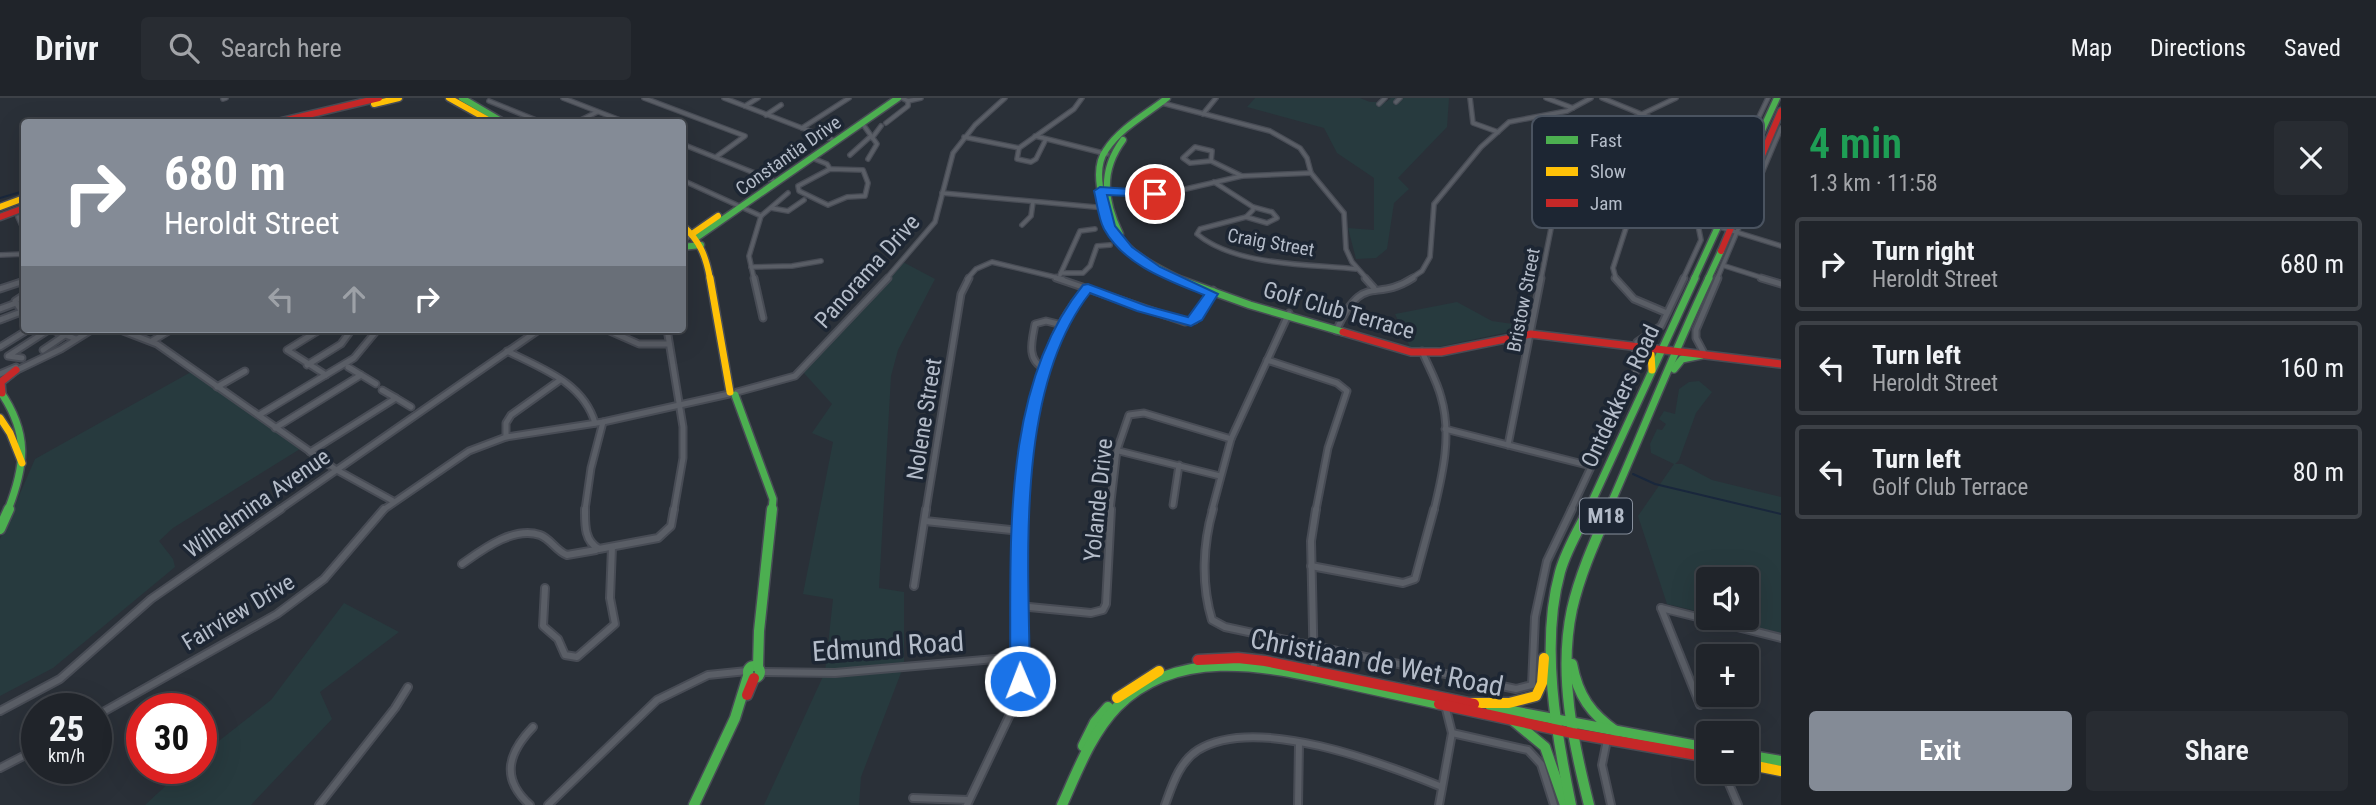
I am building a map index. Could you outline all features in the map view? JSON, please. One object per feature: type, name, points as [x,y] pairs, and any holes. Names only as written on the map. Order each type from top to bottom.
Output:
[{"type":"main road","points":[[290,119],[378,98]]},
{"type":"main road","points":[[311,119],[398,98]]},
{"type":"main road","name":"Constantia Drive","points":[[696,239],[739,204],[891,98]]},
{"type":"main road","name":"Constantia Drive","points":[[774,181],[900,98]]},
{"type":"main road","name":"Ontdekkers Road","points":[[1764,127],[1777,98]]},
{"type":"main road","points":[[455,99],[475,106],[498,119]]},
{"type":"main road","points":[[455,99],[474,119]]},
{"type":"main road","points":[[1107,154],[1167,101]]},
{"type":"main road","name":"Ontdekkers Road","points":[[1764,151],[1781,111]]},
{"type":"main road","name":"Golf Club Terrace","points":[[1107,154],[1105,208],[1116,228],[1138,253],[1174,275],[1212,292],[1422,351],[1514,330],[1781,362]]},
{"type":"main road","points":[[0,206],[21,199]]},
{"type":"main road","points":[[0,215],[21,207]]},
{"type":"main road","name":"Ontdekkers Road","points":[[1571,805],[1552,718],[1549,645],[1554,597],[1560,571],[1652,375],[1717,228]]},
{"type":"main road","name":"Ontdekkers Road","points":[[1589,805],[1570,722],[1568,645],[1574,600],[1587,558],[1667,377],[1676,350],[1735,228]]},
{"type":"main road","points":[[686,229],[696,239],[708,267],[727,376],[770,484],[773,499],[753,672],[723,758],[700,805]]},
{"type":"main road","points":[[686,243],[696,239]]},
{"type":"main road","points":[[1636,345],[1652,356],[1652,375]]},
{"type":"main road","points":[[1667,377],[1682,359],[1703,353]]},
{"type":"main road","points":[[0,375],[13,370]]},
{"type":"main road","points":[[0,529],[16,490],[24,452],[23,427],[12,403],[1,392],[3,380],[13,370]]},
{"type":"main road","points":[[0,418],[10,433],[22,463]]},
{"type":"main road","points":[[1471,703],[1525,702],[1538,695],[1542,682],[1547,614],[1554,597]]},
{"type":"main road","points":[[1568,645],[1578,697],[1594,715],[1617,732]]},
{"type":"main road","name":"Christiaan de Wet Road","points":[[1062,805],[1080,760],[1112,710],[1137,689],[1172,671],[1198,665],[1228,663],[1314,674],[1572,733],[1696,755]]},
{"type":"main road","points":[[695,805],[731,728],[753,672]]},
{"type":"main road","name":"Christiaan de Wet Road","points":[[1445,702],[1471,703],[1696,746]]},
{"type":"main road","points":[[1510,718],[1536,736],[1548,749],[1565,805]]},
{"type":"main road","points":[[1759,757],[1781,761]]},
{"type":"main road","points":[[1759,767],[1781,771]]},
{"type":"street","points":[[563,98],[617,119]]},
{"type":"street","points":[[644,98],[744,135],[743,139],[716,157]]},
{"type":"street","points":[[724,98],[834,140]]},
{"type":"street","points":[[745,106],[758,98]]},
{"type":"street","points":[[802,128],[849,98]]},
{"type":"street","points":[[900,98],[921,98]]},
{"type":"street","name":"Panorama Drive","points":[[733,393],[795,376],[930,232],[938,214],[949,161],[964,137],[1005,98]]},
{"type":"street","points":[[1046,139],[1036,159],[1031,162],[1017,159],[1019,148],[1074,109],[1082,98]]},
{"type":"street","points":[[1203,114],[1216,98]]},
{"type":"street","points":[[1379,104],[1384,98]]},
{"type":"street","points":[[1470,98],[1473,123],[1497,132]]},
{"type":"street","points":[[1546,98],[1573,108]]},
{"type":"street","points":[[1535,116],[1573,108],[1591,98]]},
{"type":"street","points":[[1602,98],[1647,116]]},
{"type":"street","name":"Bristow Street","points":[[1638,116],[1676,98]]},
{"type":"street","points":[[1759,116],[1768,98]]},
{"type":"street","points":[[886,123],[908,106],[908,100]]},
{"type":"street","points":[[489,101],[534,119]]},
{"type":"street","points":[[1167,101],[1285,137],[1304,153],[1311,173],[1344,213],[1346,249],[1356,269],[1374,288]]},
{"type":"street","points":[[766,115],[781,105]]},
{"type":"street","points":[[582,119],[597,111]]},
{"type":"street","points":[[1337,329],[1352,298],[1374,288],[1406,281],[1425,268],[1431,255],[1433,205],[1441,190],[1497,132],[1512,121],[1532,117]]},
{"type":"street","points":[[862,123],[876,145],[868,159]]},
{"type":"street","points":[[850,155],[881,126]]},
{"type":"street","name":"Ontdekkers Road","points":[[1764,166],[1781,128]]},
{"type":"street","points":[[1035,136],[1107,154]]},
{"type":"street","points":[[964,137],[1019,148]]},
{"type":"street","points":[[686,146],[774,181]]},
{"type":"street","points":[[1211,161],[1212,151],[1202,146],[1195,146],[1184,156],[1190,163],[1211,161],[1242,176]]},
{"type":"street","points":[[812,158],[827,164],[830,169]]},
{"type":"street","points":[[830,169],[863,170],[868,183],[865,196],[847,197],[828,205],[797,190],[819,173],[830,169]]},
{"type":"street","points":[[1104,191],[1164,194],[1242,176],[1311,173]]},
{"type":"street","points":[[686,182],[761,216]]},
{"type":"street","name":"Craig Street","points":[[1214,183],[1253,207],[1272,212],[1277,218],[1267,223],[1246,217]]},
{"type":"street","points":[[761,216],[788,193]]},
{"type":"street","points":[[942,193],[1105,208]]},
{"type":"street","points":[[771,208],[788,211],[804,200]]},
{"type":"street","points":[[1022,225],[1031,216],[1033,202]]},
{"type":"street","name":"Craig Street","points":[[1253,207],[1246,217],[1200,229],[1197,234],[1201,240],[1216,247],[1253,258],[1356,269]]},
{"type":"street","points":[[761,216],[751,244],[751,267],[763,318]]},
{"type":"street","points":[[18,217],[21,224]]},
{"type":"street","name":"Bristow Street","points":[[1508,445],[1551,228]]},
{"type":"street","points":[[1626,228],[1613,274],[1634,299],[1667,313]]},
{"type":"street","name":"Ontdekkers Road","points":[[1312,646],[1500,687],[1523,689],[1532,685],[1535,617],[1547,561],[1639,364],[1636,345],[1657,331],[1667,313],[1701,240],[1699,228]]},
{"type":"street","points":[[1720,228],[1781,246]]},
{"type":"street","name":"Ontdekkers Road","points":[[1703,353],[1696,338],[1696,330],[1725,266],[1736,228]]},
{"type":"street","points":[[1060,275],[1080,231],[1096,229]]},
{"type":"street","points":[[686,243],[696,239]]},
{"type":"street","points":[[1060,275],[1085,272],[1095,261],[1097,246],[1110,245]]},
{"type":"street","points":[[0,255],[21,254]]},
{"type":"street","points":[[751,267],[792,266],[821,261]]},
{"type":"street","name":"Nolene Street","points":[[914,586],[961,294],[967,278],[982,264],[996,262],[1060,275]]},
{"type":"street","points":[[1725,266],[1781,284]]},
{"type":"street","points":[[1060,275],[1088,288],[1188,322],[1195,320],[1212,292]]},
{"type":"street","points":[[0,289],[21,282]]},
{"type":"street","points":[[913,798],[968,803],[1015,705],[1019,689],[1021,531],[1028,433],[1044,368],[1072,306],[1088,288]]},
{"type":"street","points":[[0,309],[16,303],[21,297]]},
{"type":"street","points":[[16,303],[21,311]]},
{"type":"street","points":[[1288,314],[1231,439],[1220,476],[1205,547],[1206,600],[1212,620],[1225,627],[1312,646]]},
{"type":"street","points":[[0,320],[21,315]]},
{"type":"street","points":[[1044,368],[1035,365],[1032,360],[1035,324],[1046,321],[1062,325]]},
{"type":"street","points":[[0,348],[23,333]]},
{"type":"street","points":[[8,356],[44,333]]},
{"type":"street","points":[[60,333],[76,340]]},
{"type":"street","points":[[13,370],[64,347],[87,333]]},
{"type":"street","points":[[131,333],[152,341],[335,469],[393,501]]},
{"type":"street","points":[[152,341],[165,333]]},
{"type":"street","points":[[315,333],[287,350],[326,375]]},
{"type":"street","points":[[307,365],[341,344],[349,333]]},
{"type":"street","points":[[259,415],[359,353],[375,333]]},
{"type":"street","name":"Wilhelmina Avenue","points":[[0,711],[60,679],[150,599],[534,333]]},
{"type":"street","points":[[614,333],[639,344],[669,344]]},
{"type":"street","points":[[462,564],[489,546],[523,535],[544,538],[561,554],[578,556],[599,549],[658,538],[671,526],[683,458],[679,405],[668,333]]},
{"type":"street","points":[[43,349],[65,335]]},
{"type":"street","points":[[507,351],[582,393],[592,407],[599,423],[586,491],[586,538],[599,549]]},
{"type":"street","points":[[1311,566],[1403,583],[1415,579],[1442,471],[1445,429],[1443,402],[1422,351]]},
{"type":"street","points":[[0,355],[22,358]]},
{"type":"street","points":[[1267,360],[1340,384],[1348,391],[1328,448],[1319,487],[1311,566],[1314,674]]},
{"type":"street","points":[[348,367],[376,384]]},
{"type":"street","points":[[217,387],[245,370]]},
{"type":"street","points":[[275,428],[361,375]]},
{"type":"street","points":[[506,437],[506,423],[511,415],[560,380]]},
{"type":"street","points":[[382,390],[411,407]]},
{"type":"street","name":"Fairview Drive","points":[[112,707],[277,614],[336,566],[393,501],[461,456],[506,437],[599,423],[733,393]]},
{"type":"street","points":[[310,452],[396,398]]},
{"type":"street","name":"Yolande Drive","points":[[1019,606],[1091,614],[1103,610],[1106,604],[1112,499],[1126,419],[1137,412],[1231,439]]},
{"type":"street","points":[[1445,429],[1591,466]]},
{"type":"street","points":[[1119,451],[1220,476]]},
{"type":"street","points":[[1173,505],[1179,466]]},
{"type":"street","points":[[925,521],[1021,531]]},
{"type":"street","points":[[545,588],[542,622],[545,629],[558,639],[565,655],[577,657],[615,624],[611,598],[612,547]]},
{"type":"street","points":[[1696,695],[1661,608],[1781,638]]},
{"type":"street","name":"Edmund Road","points":[[548,805],[657,700],[708,675],[753,672],[835,673],[1019,657]]},
{"type":"street","points":[[319,805],[395,708],[408,687]]},
{"type":"street","points":[[1439,805],[1452,733],[1445,702]]},
{"type":"street","points":[[530,805],[513,789],[510,779],[519,744],[533,727]]},
{"type":"street","points":[[1452,733],[1528,750],[1541,764],[1553,805]]},
{"type":"street","points":[[1165,805],[1180,768],[1196,751],[1232,737],[1252,736],[1299,744],[1385,765],[1442,787]]},
{"type":"street","points":[[1607,739],[1603,747],[1602,765],[1611,805]]},
{"type":"street","points":[[1298,805],[1299,744]]},
{"type":"street","points":[[0,768],[21,757]]},
{"type":"street","points":[[1729,784],[1738,805]]},
{"type":"green space","points":[[1255,98],[1360,98],[1370,102],[1386,102],[1391,98],[1449,98],[1447,127],[1398,178],[1409,189],[1394,203],[1387,249],[1376,258],[1356,259],[1348,228],[1374,230],[1374,178],[1337,153],[1324,128],[1247,107]]},
{"type":"green space","points":[[903,262],[935,279],[898,350],[891,376],[879,588],[904,592],[904,665],[861,777],[859,805],[764,805],[825,672],[833,599],[803,594],[833,442],[812,433],[832,404],[803,372]]},
{"type":"green space","points":[[1457,302],[1492,321],[1513,324],[1523,329],[1433,348],[1410,347],[1395,314]]},
{"type":"green space","points":[[191,372],[259,415],[300,449],[173,528],[159,541],[173,559],[175,567],[53,668],[0,696],[0,539],[35,459]]},
{"type":"green space","points":[[1699,381],[1712,392],[1696,413],[1679,460],[1675,464],[1682,464],[1712,480],[1781,497],[1781,633],[1759,627],[1759,567],[1696,567],[1696,611],[1667,604],[1638,516],[1674,464],[1651,453],[1650,444],[1657,429],[1662,430],[1666,424],[1659,419],[1664,411],[1675,414],[1679,389],[1689,382]]},
{"type":"green space","points":[[344,603],[399,632],[320,692],[332,719],[251,805],[145,805],[168,784],[217,784],[217,742],[271,700]]},
{"type":"waterway","points":[[0,198],[21,192]]},
{"type":"waterway","points":[[1633,474],[1655,484],[1781,514]]},
{"type":"traffic: fast","points":[[462,98],[498,119]]},
{"type":"traffic: fast","points":[[696,238],[898,98]]},
{"type":"traffic: fast","points":[[1167,98],[1112,142],[1101,159],[1100,191],[1109,227],[1125,247],[1150,265],[1181,280],[1215,294],[1343,332]]},
{"type":"traffic: fast","points":[[1764,126],[1777,98]]},
{"type":"traffic: fast","points":[[1120,234],[1110,210],[1106,186],[1110,162],[1123,140]]},
{"type":"traffic: fast","points":[[1571,805],[1559,746],[1553,689],[1552,631],[1560,571],[1717,228]]},
{"type":"traffic: fast","points":[[686,247],[701,245]]},
{"type":"traffic: fast","points":[[1589,805],[1570,716],[1567,648],[1572,610],[1590,552],[1667,377],[1676,347],[1721,251]]},
{"type":"traffic: fast","points":[[1674,369],[1682,359],[1702,355]]},
{"type":"traffic: fast","points":[[0,391],[12,408],[22,442],[20,476],[0,529]]},
{"type":"traffic: fast","points":[[735,395],[773,499],[759,631],[758,667]]},
{"type":"traffic: fast","points":[[1572,664],[1577,687],[1586,704],[1598,718],[1617,732]]},
{"type":"traffic: fast","points":[[1062,805],[1093,741],[1117,707],[1140,688],[1164,675],[1190,668],[1217,665],[1273,669],[1439,704]]},
{"type":"traffic: fast","points":[[754,666],[760,672],[754,678],[748,672],[754,666]]},
{"type":"traffic: fast","points":[[694,805],[735,718],[748,676]]},
{"type":"traffic: fast","points":[[1083,746],[1095,722],[1108,707]]},
{"type":"traffic: fast","points":[[1491,707],[1696,746]]},
{"type":"traffic: fast","points":[[1510,718],[1545,747],[1565,805]]},
{"type":"traffic: fast","points":[[1759,757],[1781,761]]},
{"type":"traffic: slow","points":[[374,104],[399,98]]},
{"type":"traffic: slow","points":[[449,98],[487,119]]},
{"type":"traffic: slow","points":[[0,207],[21,199]]},
{"type":"traffic: slow","points":[[692,234],[718,216]]},
{"type":"traffic: slow","points":[[686,229],[696,238],[706,257],[730,392]]},
{"type":"traffic: slow","points":[[1638,347],[1651,354],[1652,370]]},
{"type":"traffic: slow","points":[[0,418],[10,433],[22,463]]},
{"type":"traffic: slow","points":[[1471,703],[1509,703],[1536,696],[1542,683],[1544,658]]},
{"type":"traffic: slow","points":[[1117,698],[1159,671]]},
{"type":"traffic: slow","points":[[1759,767],[1781,771]]},
{"type":"traffic: jam","points":[[291,119],[379,98]]},
{"type":"traffic: jam","points":[[1764,151],[1781,111]]},
{"type":"traffic: jam","points":[[0,217],[21,209]]},
{"type":"traffic: jam","points":[[1721,251],[1731,228]]},
{"type":"traffic: jam","points":[[1343,332],[1411,352],[1441,352],[1531,334],[1781,364]]},
{"type":"traffic: jam","points":[[2,393],[1,382],[16,370]]},
{"type":"traffic: jam","points":[[1198,660],[1238,658],[1265,661],[1474,704]]},
{"type":"traffic: jam","points":[[747,695],[754,678]]},
{"type":"traffic: jam","points":[[1439,704],[1572,733],[1696,755]]},
{"type":"route","points":[[1020,681],[1021,531],[1028,433],[1044,368],[1068,312],[1080,294],[1088,288],[1142,309],[1191,322],[1198,317],[1211,294],[1180,282],[1142,261],[1116,237],[1105,220],[1100,191],[1155,194]]}]
